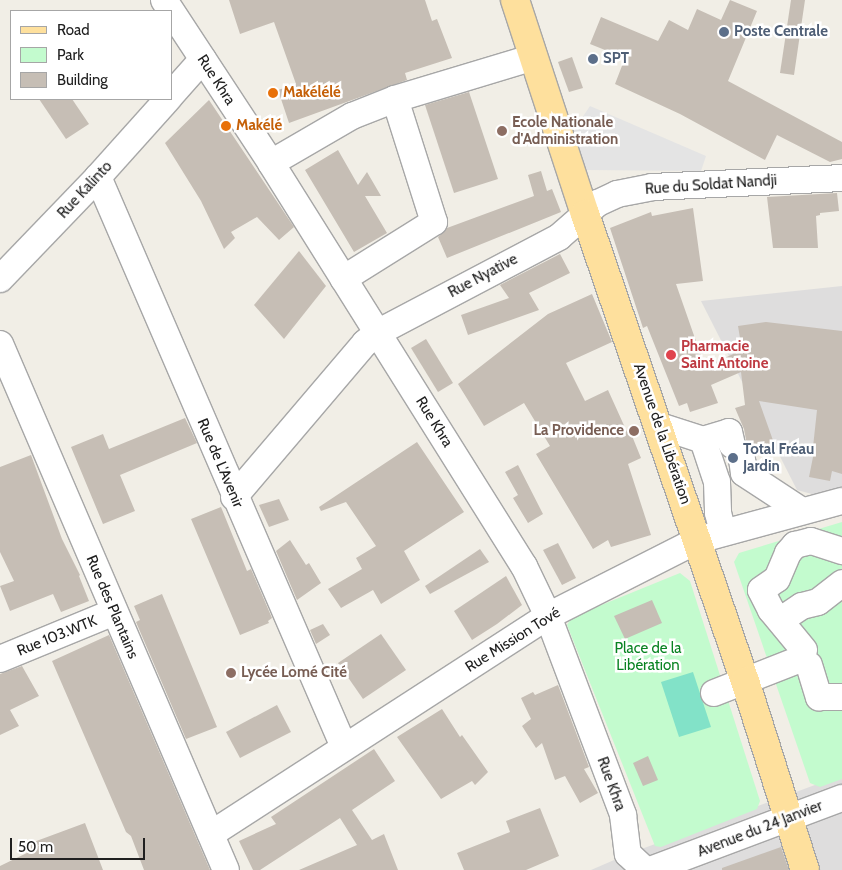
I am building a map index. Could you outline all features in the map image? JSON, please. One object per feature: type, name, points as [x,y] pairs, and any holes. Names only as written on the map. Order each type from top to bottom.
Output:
[{"type":"main road","name":"Avenue de la Libération","points":[[515,0],[585,214],[660,426],[708,527],[745,681],[805,870]]},
{"type":"street","name":"Rue Khra","points":[[172,12],[271,164],[524,566],[548,616],[623,815],[628,854],[645,870]]},
{"type":"street","points":[[271,164],[352,116],[395,99],[534,56]]},
{"type":"street","points":[[172,94],[203,59]]},
{"type":"street","points":[[343,278],[434,222],[395,99]]},
{"type":"street","name":"Rue Kalinto","points":[[0,278],[98,177],[167,100]]},
{"type":"street","name":"Rue de L'Avenir","points":[[98,177],[234,497],[344,747]]},
{"type":"street","name":"Rue du Soldat Nandji","points":[[585,214],[598,203],[617,194],[652,187],[842,178]]},
{"type":"street","name":"Rue Nyative","points":[[234,497],[365,344],[377,333],[559,236],[585,214]]},
{"type":"street","name":"Rue des Plantains","points":[[0,344],[226,870]]},
{"type":"street","points":[[660,426],[703,440],[728,432],[739,459],[802,511]]},
{"type":"street","points":[[703,440],[717,482],[708,527]]},
{"type":"street","points":[[717,482],[739,459]]},
{"type":"street","name":"Rue Mission Tové","points":[[211,834],[548,616],[708,527],[802,511],[842,501]]},
{"type":"street","points":[[842,551],[811,541],[795,545],[790,549],[777,579],[761,590],[771,610],[781,620],[804,659],[820,697],[842,697]]},
{"type":"street","points":[[781,620],[802,606],[818,602],[842,583]]},
{"type":"street","name":"Rue 103.WTK","points":[[0,659],[114,612]]},
{"type":"street","points":[[714,693],[804,659]]},
{"type":"street","name":"Avenue du 24 Janvier","points":[[650,870],[842,798]]},
{"type":"shaded area","points":[[590,106],[706,156],[701,171],[587,170],[568,139]]},
{"type":"shaded area","points":[[842,286],[842,502],[797,490],[701,301]]},
{"type":"shaded area","points":[[842,775],[842,870],[591,870],[628,854]]},
{"type":"green space","points":[[842,522],[842,779],[820,787],[810,783],[734,562],[739,553]]},
{"type":"green space","name":"Place de la Libération","points":[[680,573],[690,581],[760,801],[757,809],[661,847],[655,846],[567,625],[572,617]]},
{"type":"green space","points":[[693,672],[711,727],[679,737],[661,682]]},
{"type":"building","points":[[229,0],[425,0],[432,21],[437,19],[452,58],[405,73],[407,80],[289,123],[278,90],[296,84],[274,22],[240,34]]},
{"type":"building","points":[[730,0],[757,11],[728,81],[842,142],[842,159],[830,162],[777,135],[765,160],[680,114],[615,84],[625,58],[590,44],[601,17],[658,41],[669,20],[688,30],[697,9],[721,20]]},
{"type":"building","points":[[791,0],[805,0],[794,75],[780,73]]},
{"type":"building","points":[[572,57],[583,88],[569,92],[558,62]]},
{"type":"building","points":[[469,92],[498,179],[454,193],[425,105]]},
{"type":"building","points":[[40,100],[73,100],[89,124],[66,139]]},
{"type":"building","points":[[209,100],[294,227],[279,240],[257,217],[231,232],[235,238],[224,249],[201,201],[165,143]]},
{"type":"building","points":[[338,150],[358,185],[367,172],[381,196],[365,196],[387,233],[354,252],[305,170]]},
{"type":"building","points":[[541,171],[547,191],[552,189],[561,212],[447,258],[438,237],[447,228],[534,196],[528,175]]},
{"type":"building","points":[[837,193],[839,211],[820,213],[820,215],[816,216],[818,248],[773,248],[767,197]]},
{"type":"building","points":[[693,208],[703,281],[676,284],[705,367],[742,350],[738,326],[766,322],[842,331],[842,474],[832,471],[830,481],[809,477],[815,447],[813,447],[817,410],[759,401],[775,446],[761,450],[761,452],[756,454],[747,445],[744,429],[735,408],[745,405],[741,372],[711,385],[718,403],[690,412],[687,403],[679,406],[647,326],[643,328],[610,228],[651,212],[652,216]]},
{"type":"building","points":[[299,251],[326,286],[284,339],[254,305]]},
{"type":"building","points":[[560,254],[570,273],[529,293],[539,310],[468,335],[461,315],[509,298],[500,285]]},
{"type":"building","points":[[592,294],[612,342],[566,363],[585,401],[608,390],[627,432],[630,431],[641,458],[628,464],[651,535],[611,547],[608,540],[593,549],[536,454],[550,446],[524,403],[484,426],[458,384],[548,314]]},
{"type":"building","points":[[426,339],[453,383],[438,392],[411,348]]},
{"type":"building","points":[[185,418],[197,443],[120,475],[135,511],[103,524],[71,447],[103,434],[109,449]]},
{"type":"building","points":[[417,442],[464,512],[404,551],[420,580],[381,604],[373,590],[341,608],[328,589],[362,569],[356,558],[376,546],[346,502],[321,511],[319,507]]},
{"type":"building","points":[[31,455],[62,539],[80,575],[89,601],[61,612],[53,594],[10,611],[0,586],[14,581],[0,552],[0,467]]},
{"type":"building","points":[[518,465],[543,514],[528,523],[513,498],[518,495],[505,472]]},
{"type":"building","points":[[279,499],[289,520],[269,527],[259,505]]},
{"type":"building","points":[[221,507],[247,571],[251,569],[272,618],[268,621],[269,623],[240,635],[191,519]]},
{"type":"building","points":[[290,540],[306,565],[309,563],[321,583],[297,600],[276,551]]},
{"type":"building","points":[[558,543],[576,578],[562,585],[543,550]]},
{"type":"building","points":[[480,549],[489,562],[430,594],[425,586]]},
{"type":"building","points":[[506,576],[522,605],[472,640],[454,611]]},
{"type":"building","points":[[162,594],[217,727],[186,739],[136,622],[140,620],[134,606]]},
{"type":"building","points":[[652,600],[662,623],[625,639],[614,616]]},
{"type":"building","points":[[323,624],[330,635],[316,644],[310,630]]},
{"type":"building","points":[[381,634],[406,670],[363,699],[338,663]]},
{"type":"building","points":[[109,635],[210,870],[144,870],[131,836],[126,832],[52,661]]},
{"type":"building","points":[[22,666],[39,696],[10,710],[19,726],[0,735],[0,674]]},
{"type":"building","points":[[558,685],[589,767],[584,769],[598,793],[580,803],[565,776],[555,780],[542,743],[536,748],[522,726],[531,719],[521,698],[533,692],[535,695]]},
{"type":"building","points":[[277,705],[291,732],[240,758],[226,732]]},
{"type":"building","points":[[442,709],[460,737],[462,735],[488,772],[475,785],[472,781],[441,799],[397,737]]},
{"type":"building","points":[[374,749],[395,781],[352,810],[372,840],[384,834],[398,870],[299,870],[357,845],[340,818],[260,870],[253,870],[239,841],[276,824],[271,817]]},
{"type":"building","points":[[648,756],[658,780],[643,786],[633,763]]},
{"type":"building","points":[[540,808],[559,856],[526,870],[464,870],[457,853],[510,832],[506,821]]},
{"type":"building","points":[[85,823],[103,870],[0,870],[0,866],[31,851],[31,843]]},
{"type":"building","points":[[781,847],[789,870],[722,870],[722,868]]},
{"type":"place","name":"Poste Centrale","points":[[724,32]]},
{"type":"place","name":"SPT","points":[[593,59]]},
{"type":"place","name":"Makélélé","points":[[273,93]]},
{"type":"place","name":"Makélé","points":[[226,126]]},
{"type":"place","name":"Ecole Nationale d'Administration","points":[[502,131]]},
{"type":"place","name":"Pharmacie Saint Antoine","points":[[671,355]]},
{"type":"place","name":"La Providence","points":[[634,431]]},
{"type":"place","name":"Total Fréau Jardin","points":[[733,458]]},
{"type":"place","name":"Lycée Lomé Cité","points":[[231,673]]}]
